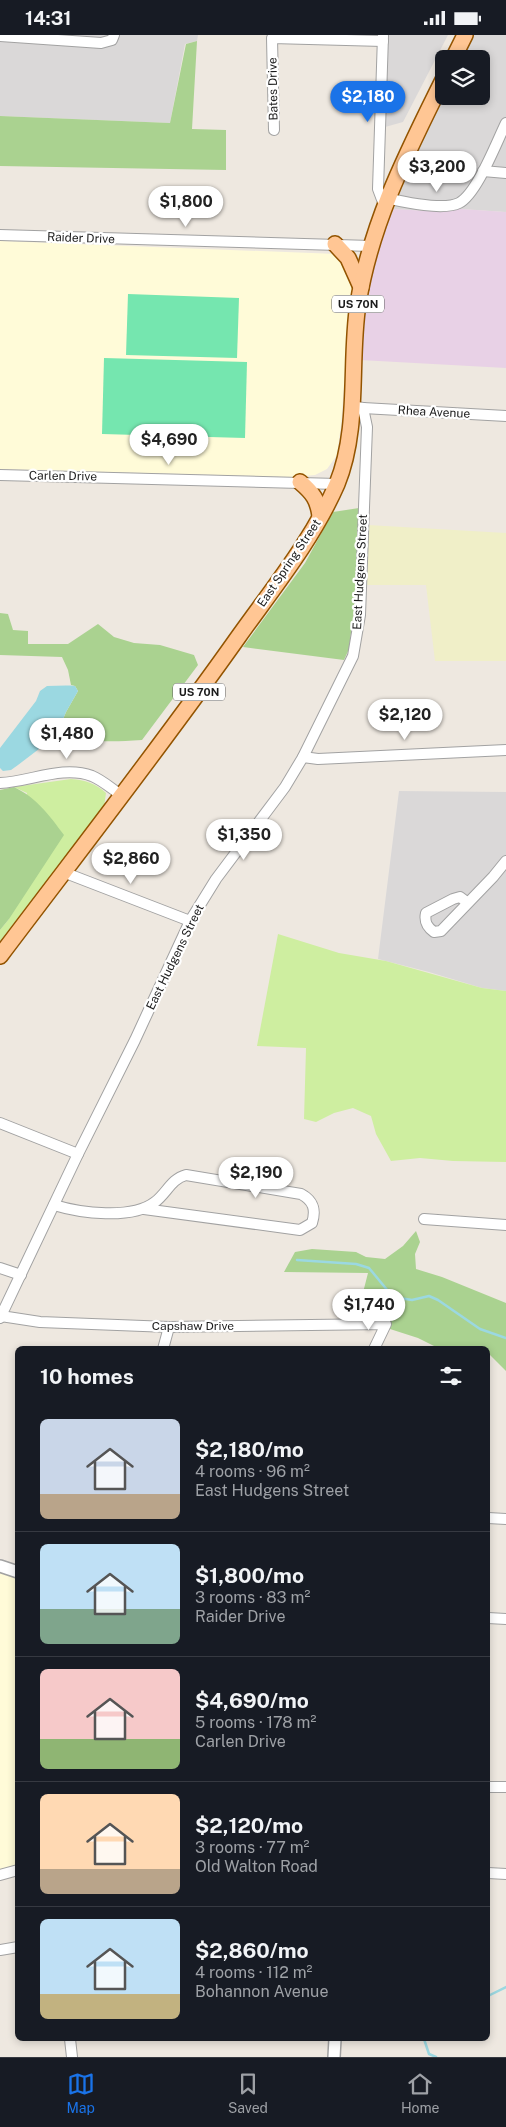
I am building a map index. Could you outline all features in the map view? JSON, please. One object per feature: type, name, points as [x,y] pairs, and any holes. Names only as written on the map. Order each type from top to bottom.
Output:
[{"type":"main road","points":[[458,50],[465,35]]},
{"type":"main road","name":"East Spring Street","points":[[0,956],[215,670],[313,531],[337,483],[344,463],[357,407],[355,334],[361,288],[371,246],[385,202],[435,97]]},
{"type":"main road","points":[[335,244],[348,258],[361,288]]},
{"type":"main road","points":[[300,482],[314,494],[318,502],[320,516]]},
{"type":"street","points":[[0,36],[101,43],[112,40],[114,35]]},
{"type":"street","name":"Bates Drive","points":[[274,130],[272,38],[383,38]]},
{"type":"street","points":[[383,38],[378,189],[385,202],[416,205],[458,204],[467,197],[483,171],[506,123]]},
{"type":"street","points":[[483,171],[506,173]]},
{"type":"street","name":"Raider Drive","points":[[0,235],[371,246]]},
{"type":"street","name":"Rhea Avenue","points":[[357,407],[506,416]]},
{"type":"street","name":"East Hudgens Street","points":[[0,1317],[78,1153],[135,1040],[190,921],[216,879],[260,821],[303,757],[353,656],[360,615],[367,427],[357,407]]},
{"type":"street","name":"Carlen Drive","points":[[0,475],[337,483]]},
{"type":"street","points":[[303,757],[318,759],[506,749]]},
{"type":"street","points":[[0,783],[58,773],[76,773],[93,776],[122,795]]},
{"type":"street","points":[[468,903],[494,877],[506,861]]},
{"type":"street","points":[[63,872],[190,921]]},
{"type":"street","points":[[0,1123],[78,1153]]},
{"type":"street","points":[[54,1205],[72,1210],[111,1213],[144,1209],[300,1231],[312,1223],[314,1215],[314,1207],[310,1199],[302,1194],[186,1175],[174,1181],[163,1195],[144,1209]]},
{"type":"street","points":[[424,1219],[506,1225]]},
{"type":"street","points":[[0,1268],[21,1275]]},
{"type":"street","name":"Capshaw Drive","points":[[0,1317],[57,1323],[169,1327],[386,1324],[375,1346]]},
{"type":"street","points":[[164,1346],[169,1327]]},
{"type":"street","points":[[490,1518],[506,1519]]},
{"type":"street","points":[[0,1566],[15,1571]]},
{"type":"street","points":[[490,1618],[506,1619]]},
{"type":"street","points":[[490,1787],[506,1787]]},
{"type":"street","points":[[0,1875],[15,1871]]},
{"type":"street","points":[[490,1873],[506,1874]]},
{"type":"street","points":[[0,1951],[15,1948]]},
{"type":"street","points":[[70,2041],[72,2057]]},
{"type":"street","points":[[334,2057],[336,2041]]},
{"type":"shaded area","points":[[0,35],[198,35],[197,41],[185,44],[170,123],[0,116]]},
{"type":"shaded area","points":[[388,35],[448,35],[440,50],[435,50],[435,60],[403,122],[385,127]]},
{"type":"shaded area","points":[[472,35],[506,35],[506,212],[461,209],[428,211],[394,209],[404,173],[438,105],[490,105],[490,50],[464,50]]},
{"type":"shaded area","points":[[394,209],[428,211],[461,209],[506,212],[506,368],[360,360],[365,302],[371,269],[380,236]]},
{"type":"shaded area","points":[[0,241],[337,254],[347,261],[354,285],[349,316],[337,455],[327,469],[315,475],[292,477],[0,469]]},
{"type":"shaded area","points":[[399,791],[506,792],[506,991],[482,988],[378,959]]},
{"type":"shaded area","points":[[0,1571],[15,1576],[15,1866],[0,1870]]},
{"type":"green space","points":[[197,41],[192,129],[226,130],[226,170],[0,166],[0,116],[170,123],[186,44]]},
{"type":"green space","points":[[128,294],[239,298],[237,358],[126,355]]},
{"type":"green space","points":[[104,358],[247,362],[245,438],[102,434]]},
{"type":"green space","points":[[359,508],[354,608],[349,649],[344,660],[243,647],[305,563],[333,512]]},
{"type":"green space","points":[[368,525],[506,533],[506,661],[435,661],[426,585],[367,585]]},
{"type":"green space","points":[[0,613],[8,614],[13,630],[28,631],[28,644],[68,644],[98,624],[114,637],[134,643],[160,645],[194,655],[198,665],[142,740],[90,740],[59,729],[78,691],[75,686],[71,685],[68,670],[62,657],[0,655]]},
{"type":"green space","points":[[71,779],[90,783],[106,793],[104,807],[0,941],[0,930],[9,919],[27,793],[14,787]]},
{"type":"green space","points":[[14,787],[36,802],[64,835],[0,930],[0,790]]},
{"type":"green space","points":[[278,934],[339,953],[386,961],[482,988],[506,991],[506,1162],[420,1158],[391,1161],[376,1134],[371,1116],[353,1108],[334,1113],[316,1122],[304,1119],[306,1048],[257,1046]]},
{"type":"green space","points":[[416,1231],[420,1242],[415,1254],[416,1269],[442,1277],[506,1303],[506,1371],[490,1355],[490,1346],[434,1346],[418,1338],[390,1329],[389,1319],[356,1320],[368,1273],[284,1272],[295,1252],[312,1249],[356,1252],[366,1257],[385,1259],[403,1246]]},
{"type":"water","points":[[47,686],[75,686],[78,691],[66,712],[56,736],[11,770],[3,771],[0,768],[0,748],[36,701],[40,691]]},
{"type":"waterway","points":[[297,1260],[356,1264],[369,1268],[393,1297],[412,1300],[429,1296],[438,1300],[480,1329],[506,1338]]},
{"type":"waterway","points":[[490,1995],[506,1987]]},
{"type":"waterway","points":[[425,2041],[429,2054],[436,2057]]}]
